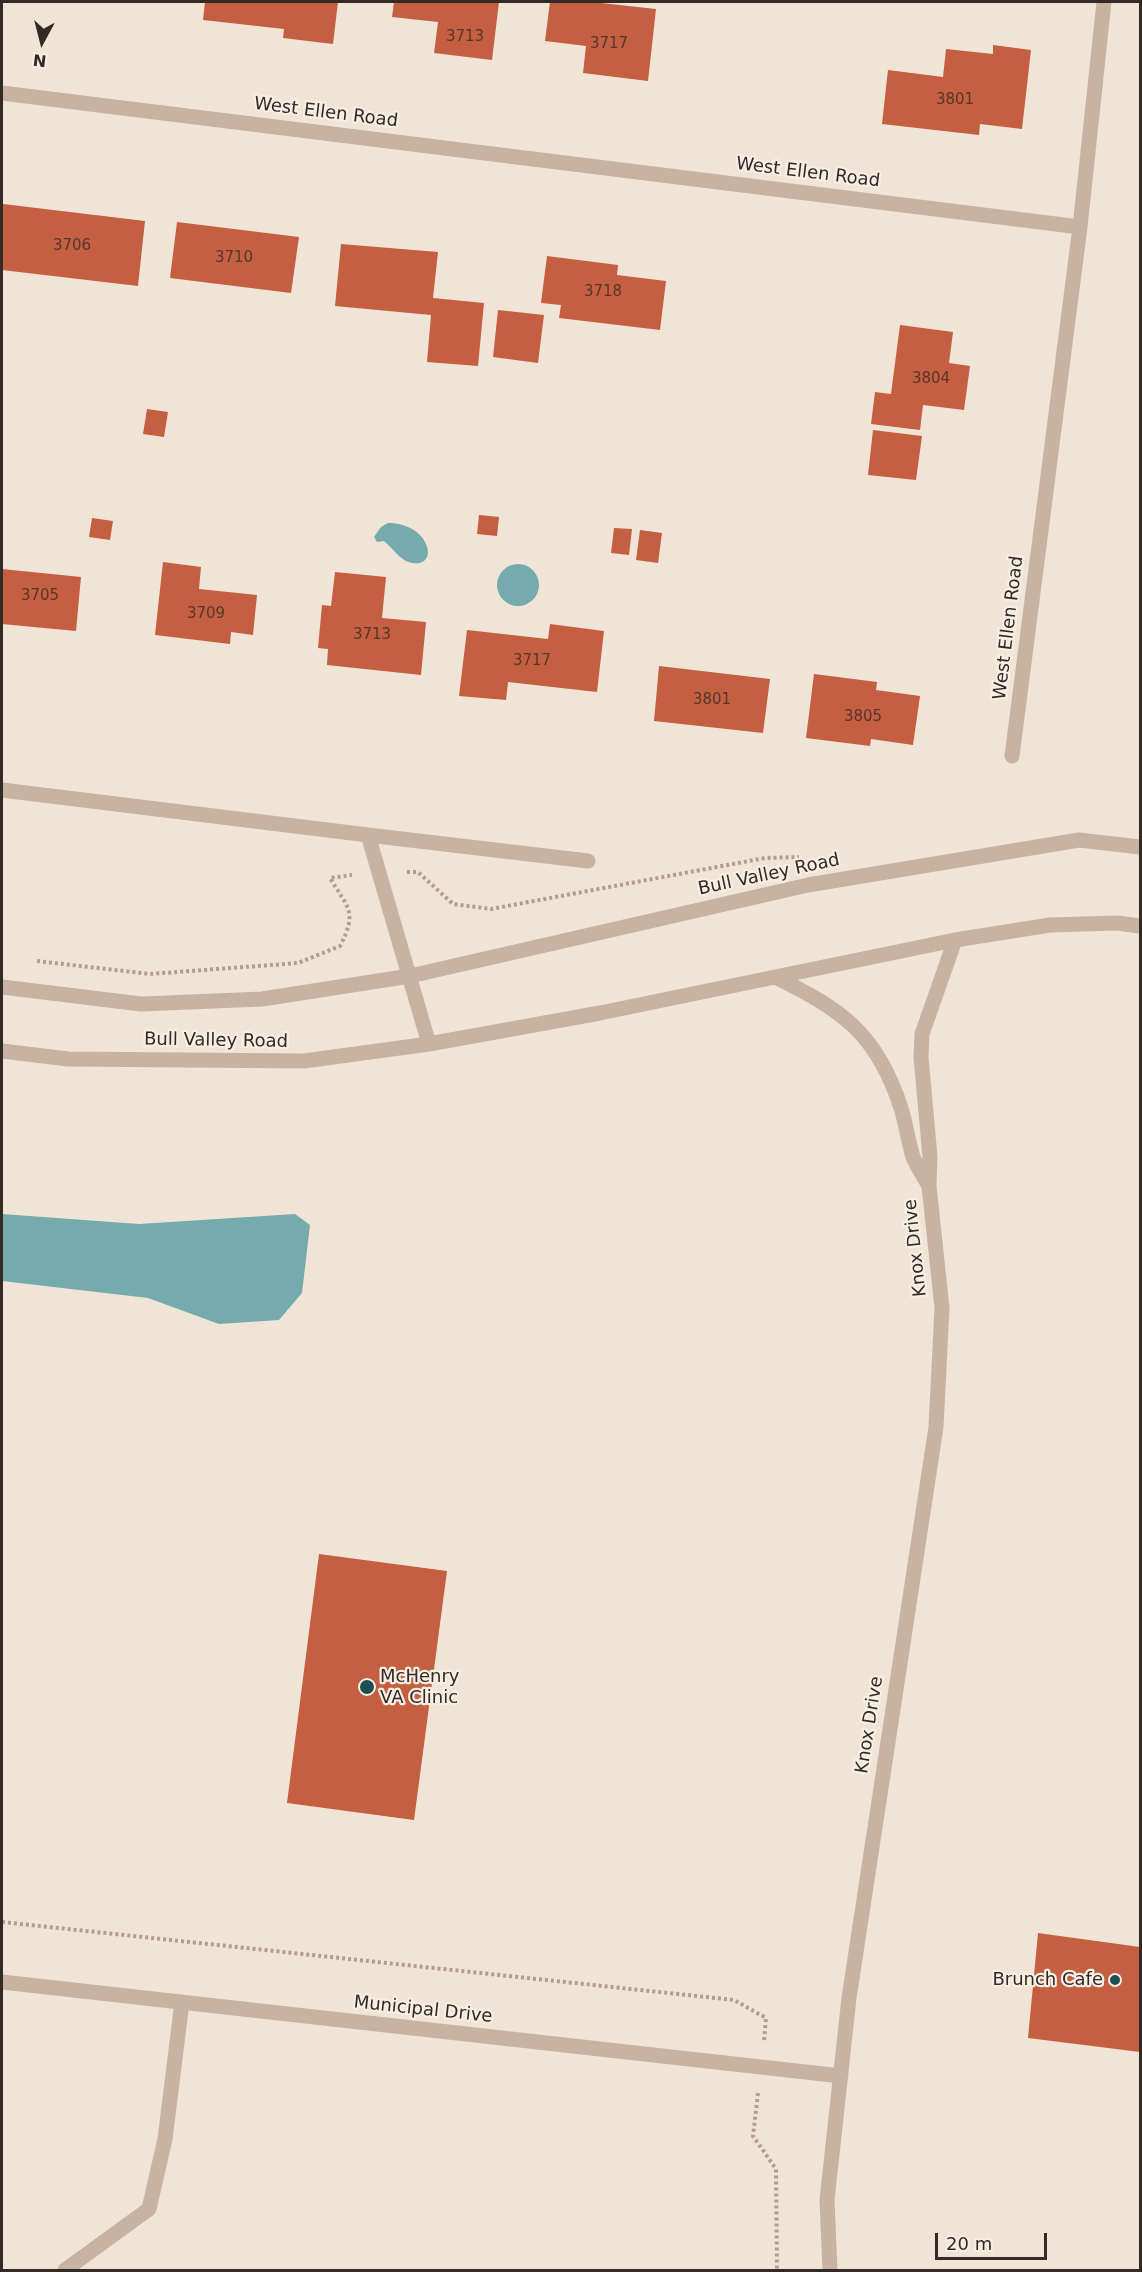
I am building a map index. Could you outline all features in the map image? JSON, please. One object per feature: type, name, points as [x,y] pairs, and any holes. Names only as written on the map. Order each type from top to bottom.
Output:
[{"type":"street","points":[[1080,226],[1104,2]]},
{"type":"street","name":"West Ellen Road","points":[[2,93],[1080,226],[1012,756]]},
{"type":"street","points":[[2,790],[588,861]]},
{"type":"street","points":[[368,835],[429,1044]]},
{"type":"street","name":"Bull Valley Road","points":[[2,987],[141,1004],[262,999],[410,976],[808,885],[1079,840],[1140,847]]},
{"type":"street","name":"Bull Valley Road","points":[[2,1051],[68,1059],[304,1061],[429,1044],[600,1013],[955,940],[1050,925],[1116,923],[1140,926]]},
{"type":"street","name":"Knox Drive","points":[[830,2271],[827,2200],[850,1990],[936,1427],[942,1308],[928,1186],[930,1157],[922,1079],[922,1034],[955,940]]},
{"type":"street","name":"Knox Drive","points":[[775,977],[834,1009],[854,1024],[876,1052],[885,1067],[900,1105],[914,1158],[928,1186]]},
{"type":"street","name":"Municipal Drive","points":[[2,1982],[841,2076]]},
{"type":"street","points":[[65,2271],[149,2209],[165,2139],[182,2002]]},
{"type":"path","points":[[36,961],[150,974],[298,963],[340,946],[350,927],[350,911],[330,878],[378,871],[418,872],[453,904],[491,909],[765,858],[799,857]]},
{"type":"water","points":[[388,523],[402,525],[421,537],[428,552],[426,558],[421,562],[409,562],[384,541],[377,542],[374,537],[381,527]]},
{"type":"water","points":[[518,564],[533,570],[539,585],[533,600],[518,606],[503,600],[497,585],[503,570]]},
{"type":"water","points":[[2,1214],[139,1224],[295,1214],[310,1225],[302,1293],[279,1320],[219,1324],[148,1298],[2,1281]]},
{"type":"building","points":[[205,2],[338,2],[333,44],[283,38],[284,29],[203,20]]},
{"type":"building","points":[[394,2],[499,2],[492,60],[434,53],[438,22],[392,17]]},
{"type":"building","points":[[550,2],[592,2],[656,9],[648,81],[583,73],[586,46],[545,41]]},
{"type":"building","points":[[993,45],[1031,50],[1022,129],[980,124],[979,135],[882,124],[888,70],[943,77],[946,49],[993,54]]},
{"type":"building","points":[[3,204],[145,221],[138,286],[2,270]]},
{"type":"building","points":[[177,222],[299,237],[291,293],[170,278]]},
{"type":"building","points":[[341,244],[438,252],[433,298],[484,303],[478,366],[427,362],[431,315],[335,306]]},
{"type":"building","points":[[547,256],[618,265],[617,275],[666,281],[660,330],[559,318],[561,305],[541,303]]},
{"type":"building","points":[[498,310],[544,315],[538,363],[493,357]]},
{"type":"building","points":[[900,325],[953,332],[949,363],[970,366],[964,410],[923,405],[920,430],[871,424],[875,392],[891,394]]},
{"type":"building","points":[[147,409],[168,412],[164,437],[143,434]]},
{"type":"building","points":[[873,430],[922,436],[916,480],[868,475]]},
{"type":"building","points":[[479,515],[499,517],[497,536],[477,534]]},
{"type":"building","points":[[92,518],[113,521],[110,540],[89,537]]},
{"type":"building","points":[[614,528],[632,529],[629,555],[611,553]]},
{"type":"building","points":[[640,530],[662,533],[658,563],[636,560]]},
{"type":"building","points":[[163,562],[201,567],[199,589],[257,595],[253,635],[231,632],[230,644],[155,635]]},
{"type":"building","points":[[2,569],[81,577],[76,631],[2,624]]},
{"type":"building","points":[[335,572],[386,577],[382,618],[426,622],[421,675],[327,665],[328,649],[318,648],[322,605],[331,606]]},
{"type":"building","points":[[550,624],[604,631],[597,692],[508,682],[506,700],[459,696],[467,630],[548,639]]},
{"type":"building","points":[[659,666],[770,679],[763,733],[654,721]]},
{"type":"building","points":[[814,674],[877,682],[876,690],[920,696],[913,745],[871,739],[870,746],[806,738]]},
{"type":"building","name":"McHenry VA Clinic","points":[[319,1554],[447,1571],[414,1820],[287,1803]]},
{"type":"building","points":[[1038,1933],[1140,1947],[1140,2052],[1028,2038]]},
{"type":"place","name":"McHenry VA Clinic","points":[[367,1687]]},
{"type":"place","name":"Brunch Cafe","points":[[1115,1980]]}]
